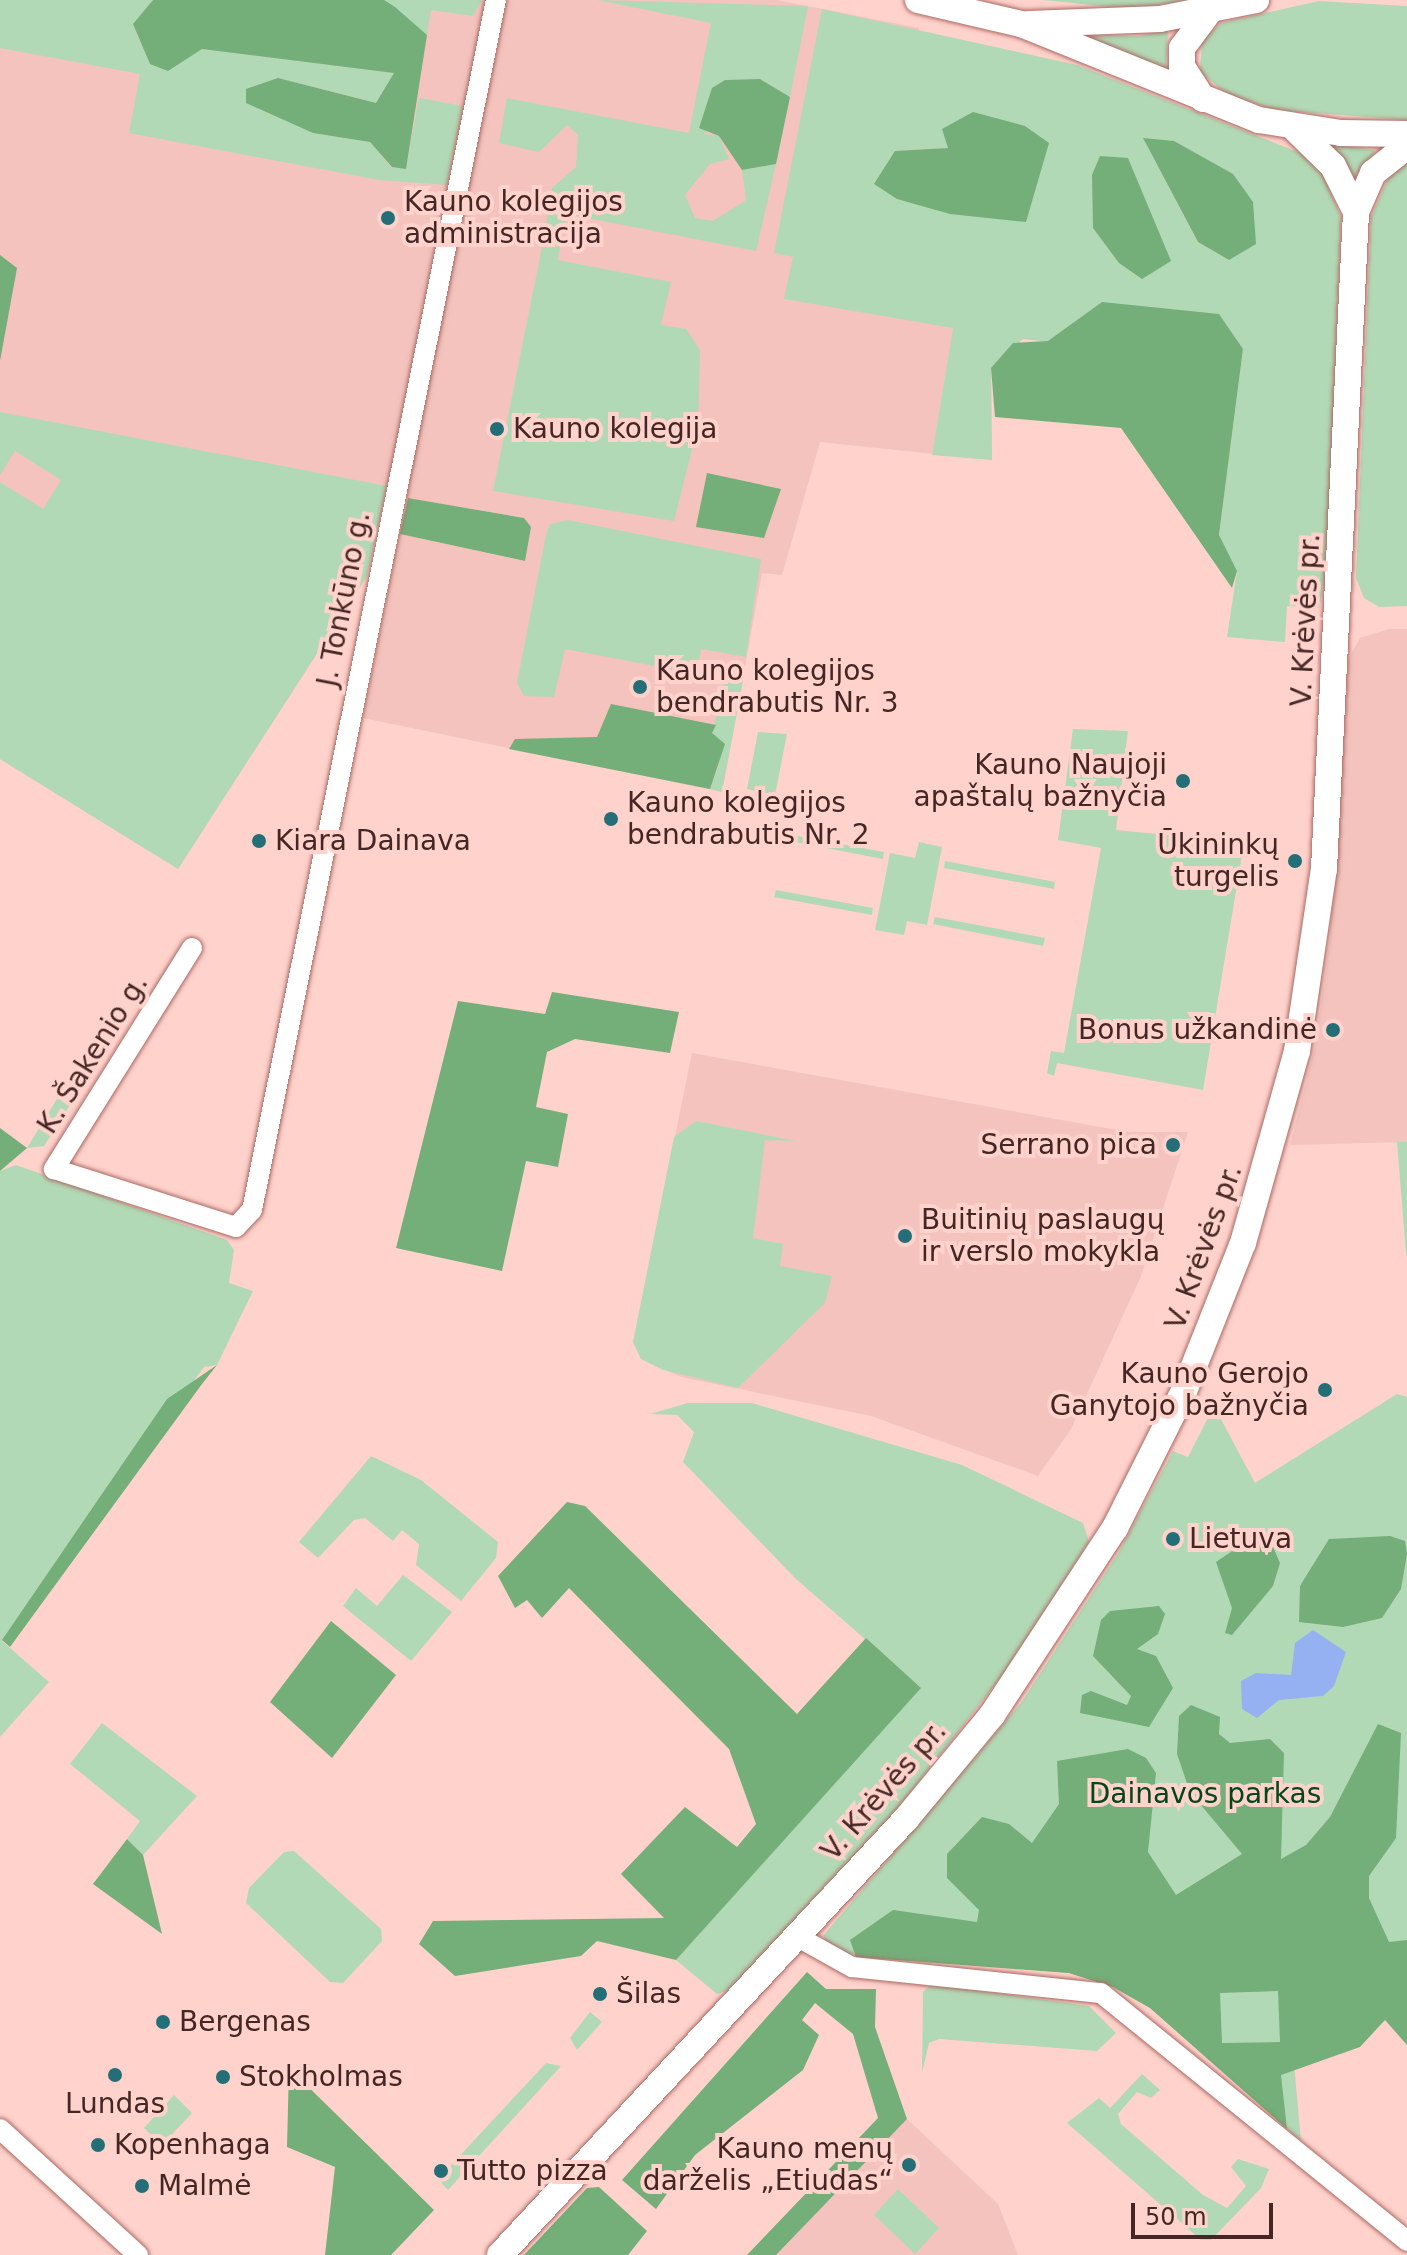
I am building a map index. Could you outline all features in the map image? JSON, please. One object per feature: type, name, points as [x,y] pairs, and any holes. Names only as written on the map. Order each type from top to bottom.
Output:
[{"type":"main road","points":[[918,0],[1021,24],[1203,99],[1293,127],[1407,134]]},
{"type":"main road","points":[[1021,24],[1160,19],[1256,0]]},
{"type":"main road","points":[[1203,99],[1182,67],[1182,48],[1211,9]]},
{"type":"main road","name":"V. Krėvės pr.","points":[[1293,127],[1333,166],[1356,212]]},
{"type":"main road","name":"V. Krėvės pr.","points":[[500,2255],[798,1937],[992,1715],[1079,1589],[1184,1391],[1243,1243],[1297,1051],[1321,900],[1356,212],[1373,173],[1407,146]]},
{"type":"street","name":"J. Tonkūno g.","points":[[252,1210],[496,0]]},
{"type":"street","name":"K. Šakenio g.","points":[[192,948],[54,1169],[221,1227],[236,1227],[252,1210]]},
{"type":"street","points":[[798,1937],[852,1967],[1101,1993],[1407,2241]]},
{"type":"street","points":[[0,2129],[138,2255]]},
{"type":"shaded area","name":"Kauno kolegija","points":[[0,0],[777,0],[919,28],[991,368],[992,460],[820,442],[782,575],[762,573],[722,792],[363,718],[400,534],[524,561],[524,518],[385,494],[367,576],[178,869],[0,759]]},
{"type":"shaded area","points":[[1389,629],[1407,629],[1407,1142],[1290,1145],[1316,1042],[1330,937],[1348,660],[1360,638]]},
{"type":"shaded area","name":"Buitinių paslaugų ir verslo mokykla","points":[[692,1053],[1128,1132],[1188,1132],[1141,1276],[1071,1429],[1038,1476],[871,1416],[681,1377],[641,1359],[633,1342]]},
{"type":"shaded area","name":"Kauno menų darželis „Etiudas“","points":[[907,2119],[998,2204],[1018,2255],[776,2255]]},
{"type":"green space","points":[[0,0],[153,0],[133,25],[150,64],[202,49],[395,73],[376,103],[278,78],[313,133],[370,142],[391,167],[406,168],[419,98],[463,106],[447,185],[379,180],[129,133],[140,74],[0,48]]},
{"type":"green space","points":[[153,0],[384,0],[395,7],[427,35],[406,169],[392,167],[370,142],[313,133],[246,103],[246,89],[278,78],[376,103],[394,73],[202,49],[168,71],[150,64],[133,24]]},
{"type":"green space","points":[[384,0],[482,0],[473,16],[431,10],[427,35]]},
{"type":"green space","points":[[597,0],[808,6],[790,97],[760,79],[704,134],[719,136],[729,159],[710,164],[685,195],[695,218],[713,221],[746,200],[742,170],[776,164],[756,251],[567,214],[563,233],[545,230],[552,188],[576,167],[578,135],[567,125],[539,152],[499,143],[507,98],[689,133],[711,23]]},
{"type":"green space","points":[[1043,0],[1193,0],[1131,9]]},
{"type":"green space","points":[[1319,1],[1407,6],[1407,120],[1276,110],[1228,95],[1200,72],[1202,41],[1221,23]]},
{"type":"green space","points":[[822,9],[1077,65],[1318,160],[1341,218],[1327,572],[1319,608],[1287,606],[1285,642],[1227,637],[1237,571],[1219,536],[1243,349],[1102,303],[1048,342],[1023,339],[991,368],[992,460],[932,455],[953,328],[784,299],[793,257],[774,253]],"holes":[[[1143,138],[1229,260],[1198,242]],[[949,148],[1026,222],[897,199],[895,151]]]},
{"type":"green space","points":[[1168,30],[1166,70],[1071,35],[1138,36]]},
{"type":"green space","points":[[760,79],[790,97],[776,164],[742,170],[719,136],[699,128],[712,88],[725,80]]},
{"type":"green space","points":[[973,112],[1025,126],[1049,143],[1026,222],[950,214],[897,199],[874,184],[895,151],[948,148],[942,129]]},
{"type":"green space","points":[[1143,138],[1174,141],[1233,174],[1253,202],[1256,244],[1229,260],[1198,242]]},
{"type":"green space","points":[[1329,144],[1374,150],[1375,153],[1353,180]]},
{"type":"green space","points":[[1100,156],[1128,158],[1171,261],[1142,279],[1119,263],[1093,228],[1092,175]]},
{"type":"green space","points":[[1407,162],[1407,606],[1379,607],[1364,598],[1356,578],[1371,217],[1391,172]]},
{"type":"green space","points":[[543,242],[560,246],[558,260],[671,282],[661,325],[686,329],[700,350],[698,426],[674,521],[493,491]]},
{"type":"green space","points":[[0,255],[17,268],[0,361]]},
{"type":"green space","points":[[1102,302],[1219,314],[1243,349],[1219,535],[1237,571],[1232,588],[1121,428],[995,417],[991,368],[1013,343],[1048,341]]},
{"type":"green space","points":[[0,412],[387,486],[367,576],[178,869],[0,759],[0,482],[43,509],[61,480],[15,451],[0,475]]},
{"type":"green space","points":[[707,473],[781,489],[764,538],[696,527]]},
{"type":"green space","points":[[408,498],[524,518],[531,527],[525,561],[400,534]]},
{"type":"green space","points":[[568,520],[761,559],[746,657],[701,649],[697,674],[565,649],[554,697],[524,696],[517,683],[546,535],[550,524]]},
{"type":"green space","points":[[714,669],[744,676],[722,792],[710,789],[719,765],[712,733],[725,680],[713,678]]},
{"type":"green space","points":[[611,704],[716,725],[712,733],[725,744],[710,789],[509,749],[515,739],[597,737]]},
{"type":"green space","points":[[1073,729],[1128,731],[1116,830],[1240,842],[1243,849],[1203,1090],[1057,1063],[1054,1076],[1047,1073],[1051,1051],[1064,1053],[1101,848],[1058,840]]},
{"type":"green space","points":[[758,732],[787,734],[775,795],[747,789]]},
{"type":"green space","points":[[787,834],[884,852],[883,859],[785,840]]},
{"type":"green space","points":[[919,842],[942,847],[927,925],[907,921],[904,935],[875,930],[890,853],[915,858]]},
{"type":"green space","points":[[945,861],[1055,882],[1054,889],[944,868]]},
{"type":"green space","points":[[776,890],[873,908],[872,915],[774,897]]},
{"type":"green space","points":[[935,917],[1045,938],[1043,946],[933,924]]},
{"type":"green space","points":[[552,992],[679,1012],[670,1053],[575,1039],[547,1052],[536,1107],[568,1114],[558,1167],[526,1161],[502,1271],[396,1248],[458,1001],[545,1014]]},
{"type":"green space","points":[[66,1084],[76,1091],[74,1099],[44,1146],[27,1148]]},
{"type":"green space","points":[[696,1121],[796,1141],[765,1140],[753,1238],[783,1244],[780,1266],[832,1276],[825,1303],[738,1388],[663,1370],[641,1359],[633,1342],[674,1137]]},
{"type":"green space","points":[[0,1128],[27,1148],[0,1171]]},
{"type":"green space","points":[[1397,1142],[1407,1142],[1407,1255],[1406,1253]]},
{"type":"green space","points":[[16,1165],[227,1240],[234,1250],[229,1283],[253,1291],[217,1365],[204,1367],[2,1641],[49,1682],[0,1737],[0,1171]]},
{"type":"green space","points":[[217,1365],[10,1647],[2,1640],[167,1399]]},
{"type":"green space","name":"Dainavos parkas","points":[[1397,1394],[1407,1397],[1407,1980],[1294,2064],[1301,2141],[1150,2008],[1113,1987],[1069,1973],[836,1953],[823,1936],[1021,1703],[1119,1552],[1173,1451],[1188,1457],[1214,1406],[1255,1483]]},
{"type":"green space","points":[[688,1403],[752,1403],[962,1465],[1083,1523],[1089,1542],[1004,1673],[904,1801],[729,1990],[717,1994],[676,1960],[920,1687],[796,1579],[683,1462],[694,1432],[677,1415],[650,1414]]},
{"type":"green space","points":[[371,1456],[421,1480],[498,1542],[496,1558],[461,1601],[416,1565],[419,1544],[402,1530],[393,1541],[365,1518],[354,1520],[318,1558],[299,1542]]},
{"type":"green space","points":[[567,1502],[585,1506],[797,1714],[866,1638],[921,1688],[676,1960],[597,1941],[581,1956],[455,1976],[419,1944],[433,1921],[664,1918],[621,1874],[685,1807],[737,1847],[756,1824],[729,1749],[569,1588],[542,1618],[527,1600],[515,1608],[498,1576]]},
{"type":"green space","points":[[1260,1532],[1267,1533],[1280,1563],[1273,1586],[1232,1635],[1225,1633],[1232,1608],[1216,1562]]},
{"type":"green space","points":[[1390,1536],[1405,1541],[1407,1554],[1401,1589],[1382,1618],[1343,1627],[1299,1622],[1300,1586],[1329,1539]]},
{"type":"green space","points":[[403,1575],[452,1612],[411,1661],[343,1606],[356,1588],[377,1606]]},
{"type":"green space","points":[[1159,1606],[1165,1614],[1158,1634],[1137,1649],[1156,1656],[1173,1688],[1149,1727],[1080,1713],[1082,1695],[1091,1691],[1127,1705],[1131,1696],[1093,1656],[1101,1620],[1110,1611]]},
{"type":"green space","points":[[331,1621],[396,1675],[332,1758],[270,1702]]},
{"type":"green space","points":[[1191,1705],[1220,1717],[1219,1734],[1230,1743],[1270,1739],[1284,1753],[1281,1859],[1306,1845],[1330,1817],[1378,1724],[1401,1733],[1396,1838],[1369,1876],[1369,1898],[1389,1942],[1407,1940],[1407,2045],[1385,2020],[1360,2047],[1281,2075],[1287,2129],[1150,2008],[1113,1987],[1069,1973],[856,1957],[850,1940],[893,1910],[977,1922],[979,1910],[947,1878],[947,1854],[982,1817],[1009,1824],[1032,1843],[1059,1804],[1057,1761],[1128,1749],[1146,1758],[1156,1773],[1148,1852],[1176,1895],[1242,1854],[1190,1792],[1177,1754],[1179,1716]],"holes":[[[1278,1991],[1280,2042],[1222,2043],[1220,1993]]]},
{"type":"green space","points":[[102,1723],[197,1796],[143,1855],[127,1839],[140,1821],[70,1764]]},
{"type":"green space","points":[[127,1839],[143,1855],[162,1934],[93,1884]]},
{"type":"green space","points":[[294,1851],[381,1929],[382,1941],[343,1983],[330,1982],[246,1903],[249,1888],[284,1852]]},
{"type":"green space","points":[[807,1972],[826,1989],[876,1989],[875,2027],[907,2119],[776,2255],[747,2255],[878,2118],[853,2034],[815,2003],[802,2020],[819,2035],[803,2070],[695,2155],[656,2209],[622,2180]]},
{"type":"green space","points":[[931,1984],[1089,2006],[1116,2033],[1097,2051],[939,2039],[929,2043],[922,2073],[923,1992]]},
{"type":"green space","points":[[590,2012],[602,2022],[577,2050],[570,2038]]},
{"type":"green space","points":[[546,2063],[561,2066],[448,2190],[438,2179]]},
{"type":"green space","points":[[289,2068],[434,2210],[391,2255],[325,2255],[335,2167],[287,2147]]},
{"type":"green space","points":[[1142,2074],[1160,2090],[1151,2098],[1137,2092],[1118,2114],[1121,2124],[1203,2195],[1227,2208],[1246,2186],[1231,2167],[1238,2159],[1269,2169],[1261,2188],[1211,2240],[1201,2240],[1067,2123],[1099,2098],[1110,2108]]},
{"type":"green space","points":[[174,2095],[192,2113],[162,2145],[144,2128]]},
{"type":"green space","points":[[599,2187],[647,2231],[628,2255],[524,2255],[587,2188]]},
{"type":"green space","points":[[898,2189],[939,2228],[915,2254],[874,2215]]},
{"type":"water","points":[[1313,1630],[1346,1652],[1334,1686],[1323,1696],[1279,1700],[1257,1718],[1242,1709],[1241,1681],[1256,1673],[1291,1675],[1295,1643]]},
{"type":"place","name":"Kauno kolegijos administracija","points":[[388,218]]},
{"type":"place","name":"Kauno kolegija","points":[[497,429]]},
{"type":"place","name":"Kauno kolegijos bendrabutis Nr. 3","points":[[640,687]]},
{"type":"place","name":"Kauno Naujoji apaštalų bažnyčia","points":[[1183,781]]},
{"type":"place","name":"Kauno kolegijos bendrabutis Nr. 2","points":[[611,819]]},
{"type":"place","name":"Kiara Dainava","points":[[259,841]]},
{"type":"place","name":"Ūkininkų turgelis","points":[[1295,861]]},
{"type":"place","name":"Bonus užkandinė","points":[[1333,1030]]},
{"type":"place","name":"Serrano pica","points":[[1173,1145]]},
{"type":"place","name":"Buitinių paslaugų ir verslo mokykla","points":[[905,1236]]},
{"type":"place","name":"Kauno Gerojo Ganytojo bažnyčia","points":[[1325,1390]]},
{"type":"place","name":"Lietuva","points":[[1173,1539]]},
{"type":"place","name":"Šilas","points":[[600,1994]]},
{"type":"place","name":"Bergenas","points":[[163,2022]]},
{"type":"place","name":"Lundas","points":[[115,2075]]},
{"type":"place","name":"Stokholmas","points":[[223,2077]]},
{"type":"place","name":"Kopenhaga","points":[[98,2145]]},
{"type":"place","name":"Kauno menų darželis „Etiudas“","points":[[909,2165]]},
{"type":"place","name":"Tutto pizza","points":[[441,2171]]},
{"type":"place","name":"Malmė","points":[[142,2186]]}]
